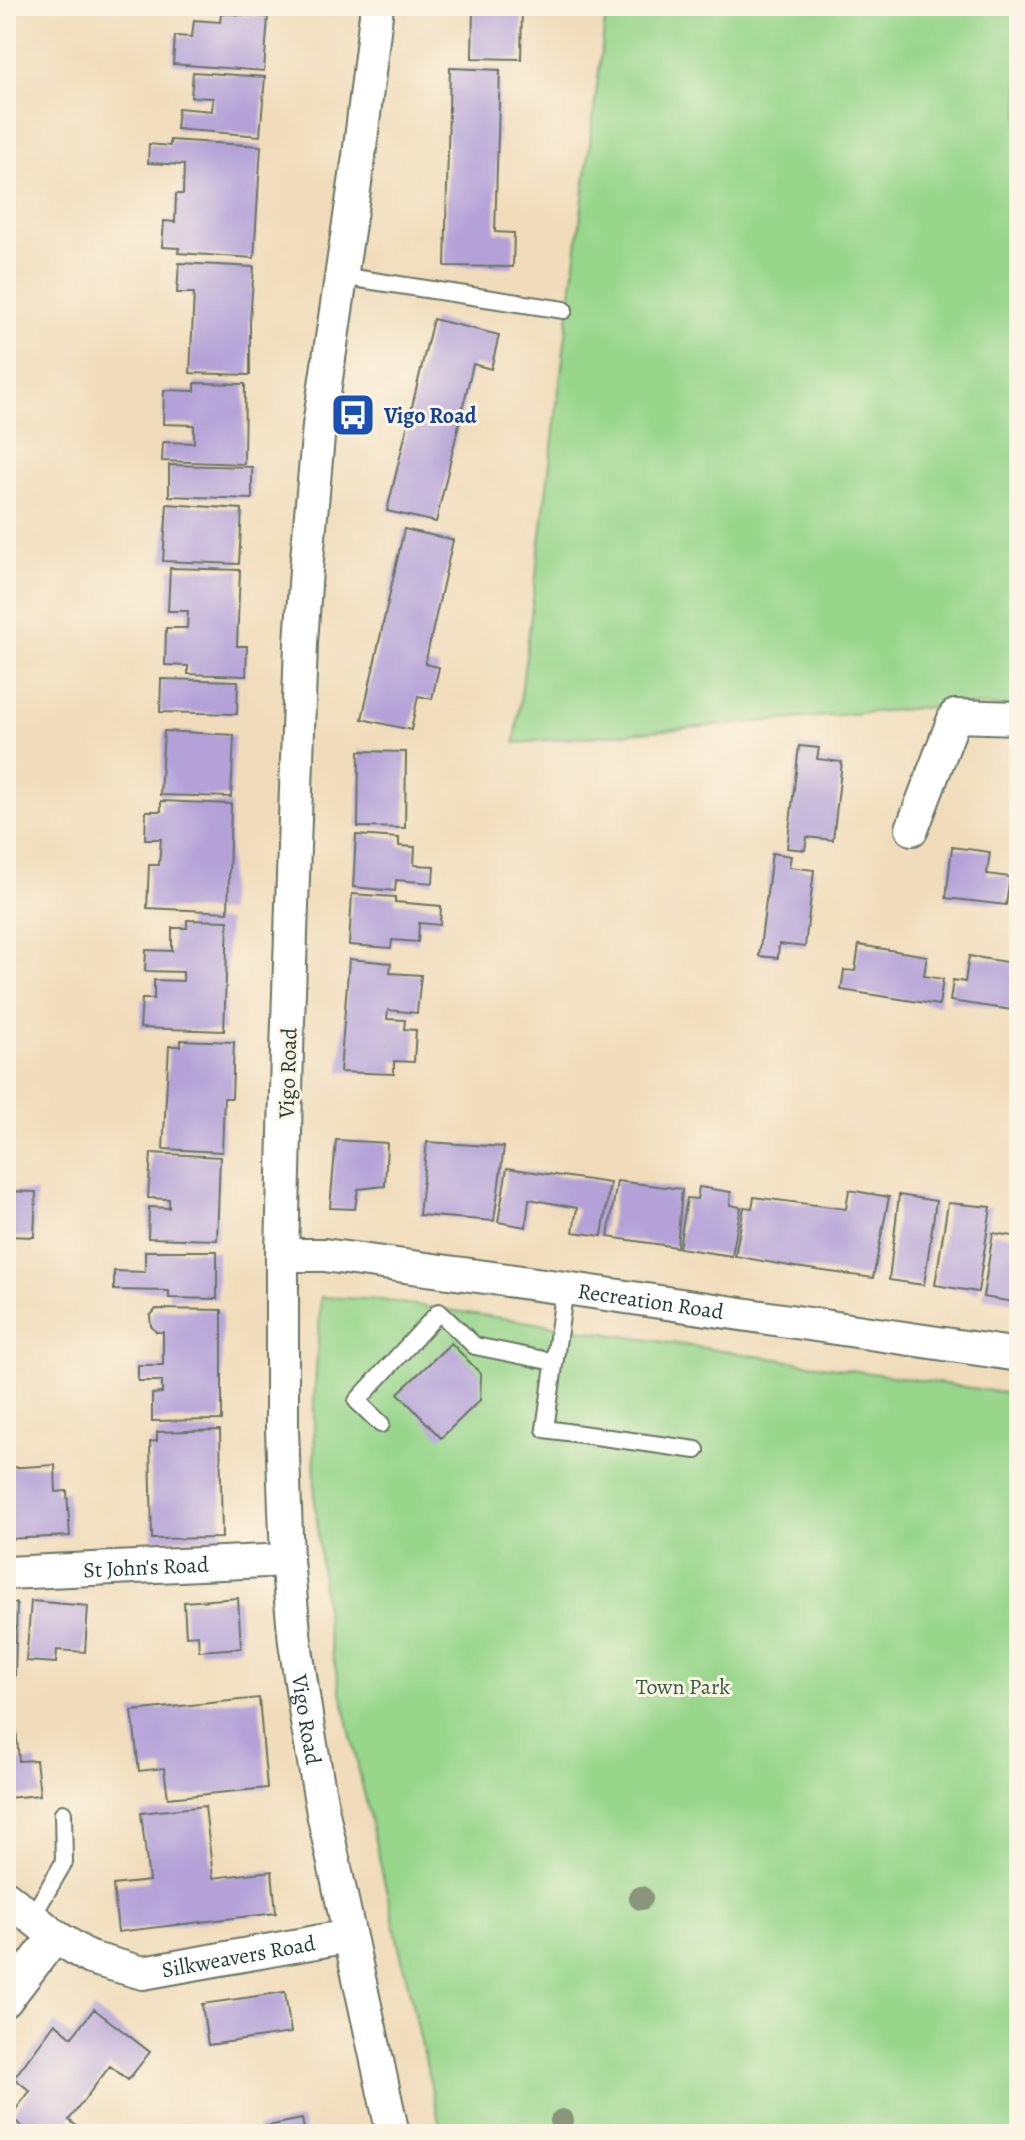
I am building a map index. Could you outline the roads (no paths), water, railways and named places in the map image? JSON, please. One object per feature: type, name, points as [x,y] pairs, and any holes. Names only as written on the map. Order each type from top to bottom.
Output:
[{"type":"street","name":"Vigo Road","points":[[377,6],[311,498],[301,643],[282,1255],[282,1430],[287,1560],[307,1722],[323,1813],[393,2134]]},
{"type":"street","points":[[912,829],[955,716],[1019,718]]},
{"type":"street","name":"Recreation Road","points":[[282,1255],[324,1255],[1019,1355]]},
{"type":"street","name":"St John's Road","points":[[6,1573],[287,1560]]},
{"type":"street","name":"Silkweavers Road","points":[[6,1897],[43,1927],[90,1958],[143,1973],[349,1936]]},
{"type":"street","points":[[6,2000],[43,1927]]},
{"type":"lane","points":[[340,276],[564,310]]},
{"type":"lane","points":[[565,1288],[545,1429],[696,1450]]},
{"type":"lane","points":[[381,1424],[357,1401],[439,1312],[475,1346],[554,1362]]},
{"type":"lane","points":[[43,1927],[64,1862],[63,1813]]},
{"type":"place","name":"Vigo Road","points":[[353,415]]},
{"type":"park label","name":"Town Park","points":[[683,1686]]}]
